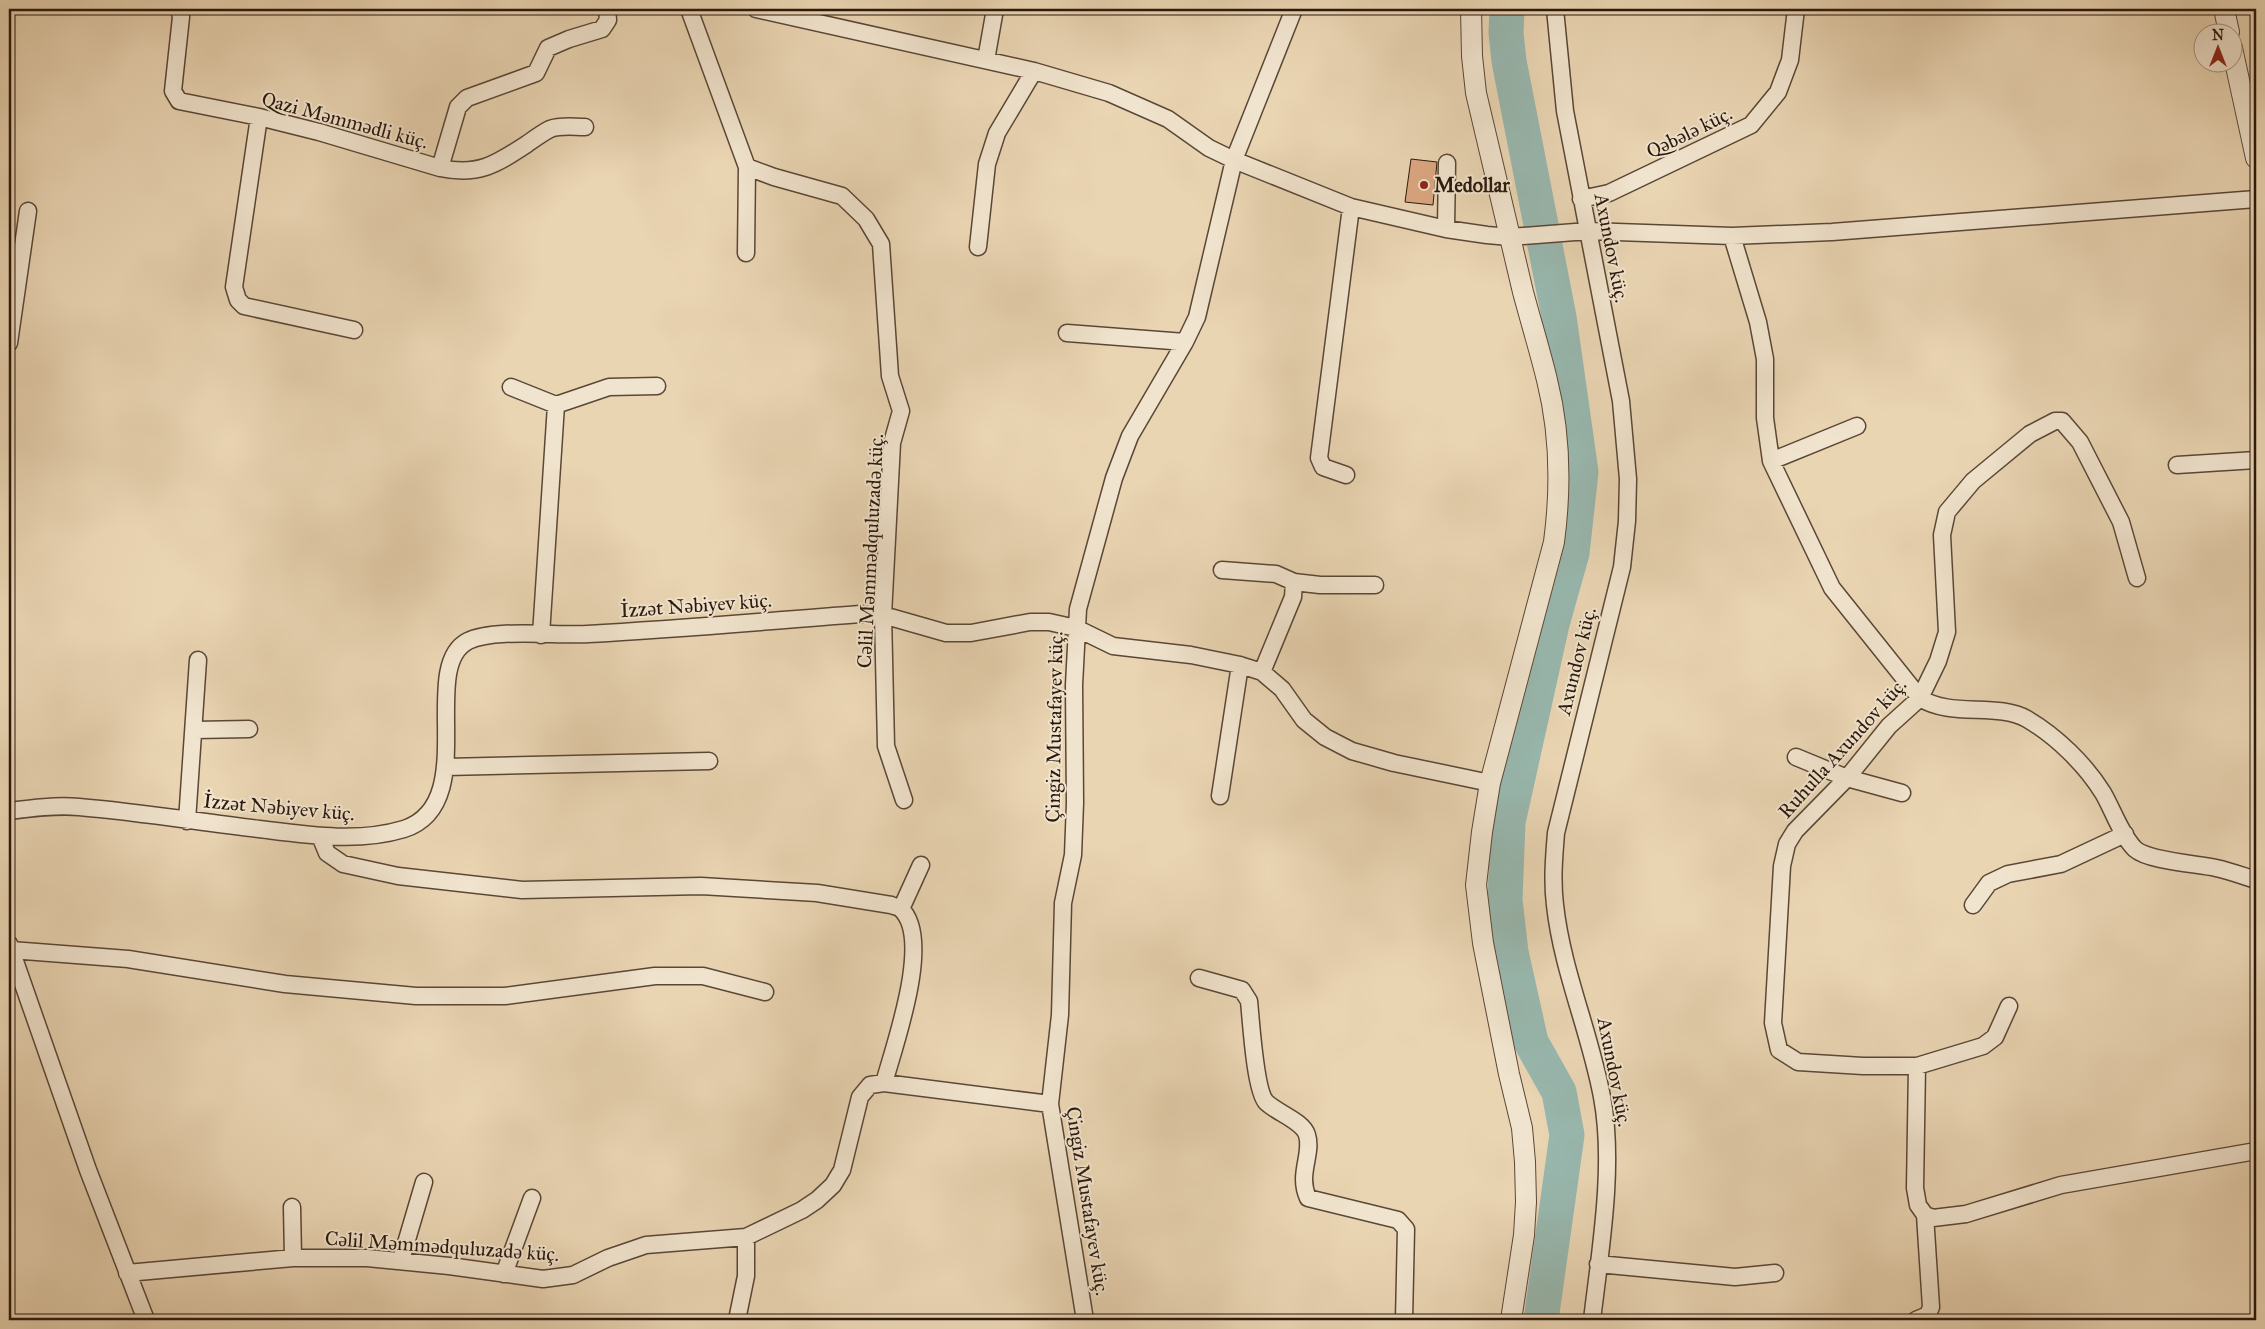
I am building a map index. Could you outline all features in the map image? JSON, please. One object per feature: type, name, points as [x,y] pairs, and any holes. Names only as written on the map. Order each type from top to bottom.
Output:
[{"type":"street","name":"Qazi Məmmədli küç.","points":[[179,9],[181,17],[173,91],[179,102],[259,117],[320,132],[459,172],[478,170],[499,162],[548,130],[559,127],[585,127]]},
{"type":"street","points":[[440,168],[458,107],[467,98],[536,73],[548,48],[569,38],[602,29],[608,20],[607,9]]},
{"type":"street","points":[[689,9],[747,167],[746,253]]},
{"type":"street","points":[[756,9],[1034,70],[1109,93],[1168,119],[1209,148],[1234,160],[1351,208],[1446,229],[1517,236],[1588,231],[1732,236],[1832,232],[2256,199]]},
{"type":"street","points":[[986,60],[995,9]]},
{"type":"street","name":"Çingiz Mustafayev küç.","points":[[1085,1320],[1066,1191],[1054,1138],[1050,1104],[1060,1015],[1063,903],[1073,856],[1076,628],[1078,609],[1114,478],[1130,436],[1185,342],[1197,317],[1234,160],[1294,9]]},
{"type":"street","points":[[1471,9],[1472,56],[1476,93],[1517,236],[1556,430],[1558,514],[1554,542],[1490,783],[1476,885],[1478,906],[1507,1065],[1522,1128],[1526,1202],[1524,1235],[1511,1320]]},
{"type":"street","name":"Axundov küç.","points":[[1556,9],[1565,111],[1621,401],[1628,479],[1627,521],[1622,567],[1556,833],[1553,871],[1555,906],[1562,945],[1603,1098],[1607,1140],[1603,1222],[1592,1320]]},
{"type":"street","name":"Qəbələ küç.","points":[[1581,199],[1609,194],[1751,125],[1778,92],[1790,60],[1796,9]]},
{"type":"street","points":[[2224,9],[2227,22]]},
{"type":"street","points":[[978,247],[987,164],[998,133],[1034,70]]},
{"type":"street","points":[[2237,72],[2256,158]]},
{"type":"street","points":[[259,117],[234,287],[238,300],[244,306],[354,330]]},
{"type":"street","points":[[1446,229],[1447,164]]},
{"type":"street","name":"Cəlil Məmmədquluzadə küç.","points":[[747,167],[774,177],[842,196],[866,219],[881,244],[890,376],[901,411],[892,443],[883,616],[886,746],[904,800]]},
{"type":"street","points":[[1346,475],[1323,467],[1319,458],[1351,208]]},
{"type":"street","points":[[9,343],[28,211]]},
{"type":"street","points":[[1732,236],[1758,322],[1765,359],[1765,418],[1771,460],[1832,588],[1920,698],[1930,704],[1942,707],[2012,713],[2026,718],[2050,736],[2082,767],[2102,792],[2125,834],[2136,849],[2148,856],[2218,868],[2256,880]]},
{"type":"street","points":[[1067,333],[1185,342]]},
{"type":"street","points":[[511,388],[556,405],[610,388],[657,386]]},
{"type":"street","points":[[541,635],[556,405]]},
{"type":"street","name":"Ruhulla Axundov küç.","points":[[2009,1006],[1995,1037],[1983,1046],[1918,1066],[1863,1066],[1798,1062],[1779,1050],[1774,1037],[1773,1023],[1782,866],[1787,844],[1795,831],[1847,778],[1889,726],[1920,698],[1938,661],[1947,632],[1942,535],[1947,512],[1973,481],[2030,434],[2055,421],[2062,421],[2076,436],[2121,522],[2137,578]]},
{"type":"street","points":[[1771,460],[1857,426]]},
{"type":"street","points":[[2177,465],[2256,460]]},
{"type":"street","points":[[1222,570],[1276,574],[1294,582],[1320,585],[1375,585]]},
{"type":"street","points":[[1262,672],[1293,597],[1294,582]]},
{"type":"street","name":"İzzət Nəbiyev küç.","points":[[9,810],[78,807],[320,836],[379,836],[408,828],[427,816],[438,797],[446,767],[447,691],[451,661],[457,650],[468,642],[487,636],[586,634],[860,614],[883,616],[946,633],[971,633],[1030,622],[1049,622],[1076,628],[1113,646],[1191,655],[1240,665],[1262,672],[1282,689],[1304,720],[1325,737],[1352,751],[1394,764],[1490,783]]},
{"type":"street","points":[[187,820],[195,730],[198,660]]},
{"type":"street","points":[[1220,796],[1240,665]]},
{"type":"street","points":[[195,730],[249,729]]},
{"type":"street","points":[[1796,757],[1847,778],[1902,792]]},
{"type":"street","points":[[446,767],[708,760]]},
{"type":"street","points":[[1973,905],[1989,883],[2008,874],[2061,864],[2125,834]]},
{"type":"street","points":[[320,836],[327,853],[343,864],[398,876],[522,890],[701,886],[817,893],[891,905],[901,909],[913,932],[915,956],[910,986],[884,1083],[1050,1104]]},
{"type":"street","points":[[901,909],[921,865]]},
{"type":"street","points":[[146,1320],[127,1273],[10,947],[128,959],[285,984],[416,996],[505,996],[654,976],[703,976],[765,992]]},
{"type":"street","points":[[1199,978],[1242,990],[1248,1001],[1258,1084],[1265,1101],[1303,1126],[1308,1136],[1303,1187],[1308,1198],[1398,1220],[1406,1228],[1404,1320]]},
{"type":"street","points":[[1918,1066],[1915,1188],[1918,1205],[1925,1214],[1934,1218],[1966,1214],[2061,1184],[2256,1150]]},
{"type":"street","name":"Cəlil Məmmədquluzadə küç.","points":[[127,1273],[293,1258],[366,1258],[401,1260],[543,1279],[573,1276],[608,1258],[646,1245],[746,1237],[802,1210],[817,1200],[833,1185],[842,1170],[860,1097],[870,1085],[884,1083]]},
{"type":"street","points":[[401,1260],[424,1182]]},
{"type":"street","points":[[504,1274],[532,1198]]},
{"type":"street","points":[[292,1207],[293,1258]]},
{"type":"street","points":[[1916,1320],[1928,1315],[1932,1307],[1925,1214]]},
{"type":"street","points":[[737,1320],[746,1276],[746,1237]]},
{"type":"street","points":[[1598,1264],[1735,1277],[1774,1273]]},
{"type":"building","points":[[1411,159],[1437,162],[1433,205],[1405,202]]},
{"type":"waterway","points":[[1507,9],[1506,33],[1509,61],[1559,317],[1581,472],[1572,553],[1552,624],[1508,822],[1505,900],[1511,952],[1531,1042],[1559,1092],[1567,1135],[1541,1320]]},
{"type":"place","name":"Medollar","points":[[1424,185]]}]
